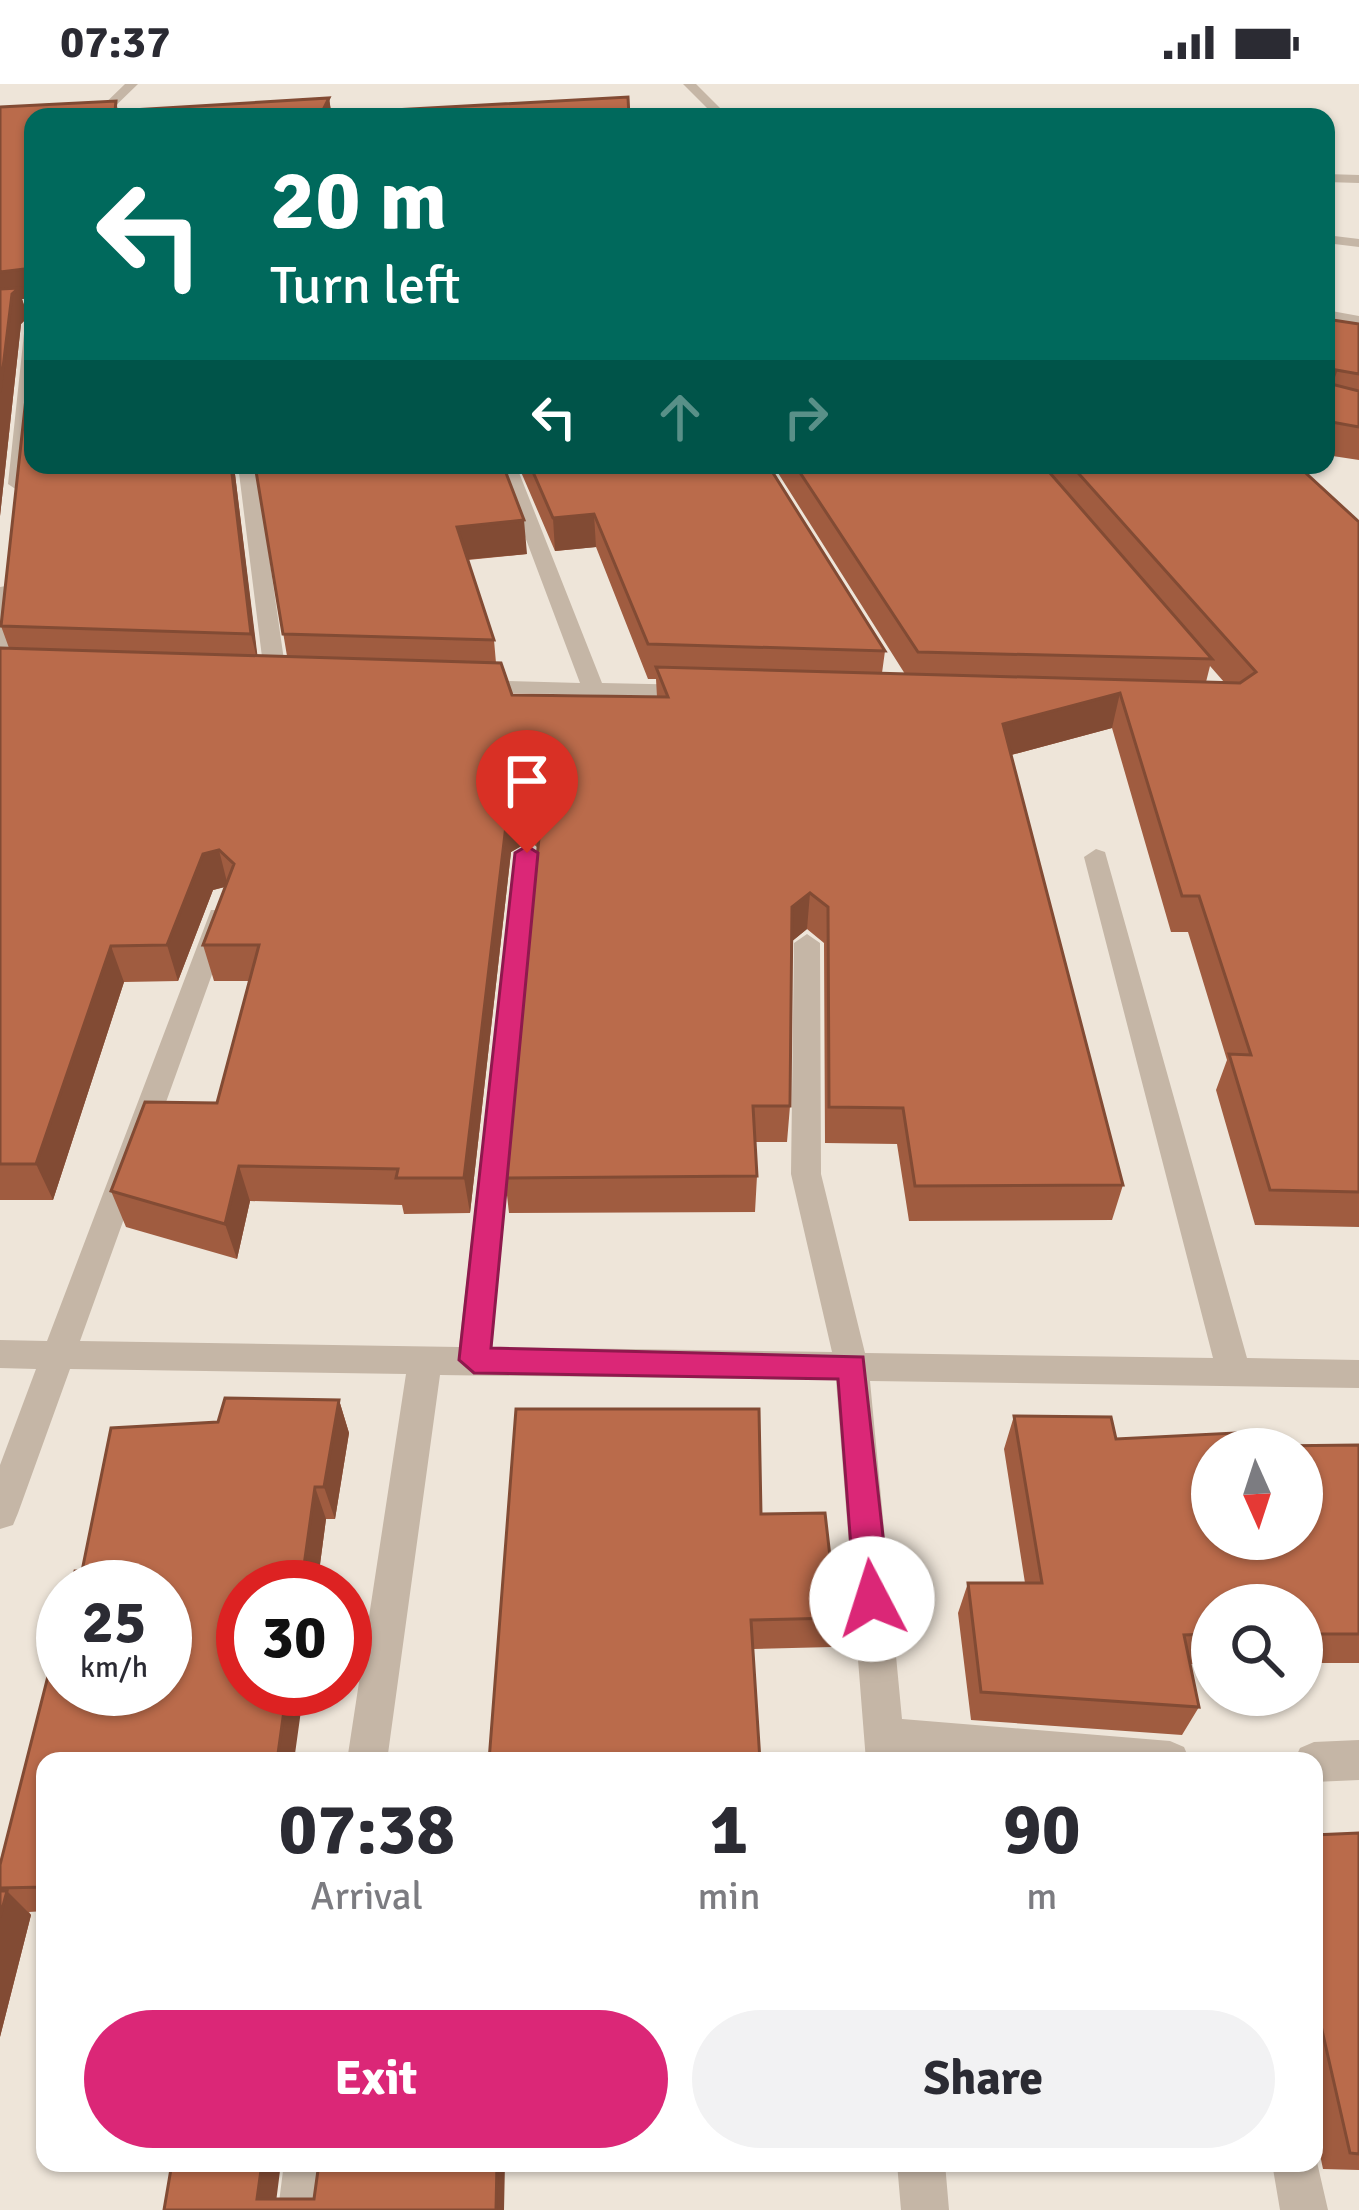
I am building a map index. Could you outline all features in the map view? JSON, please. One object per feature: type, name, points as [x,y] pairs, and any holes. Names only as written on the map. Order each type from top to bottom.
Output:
[{"type":"street","points":[[107,108],[132,84]]},
{"type":"street","points":[[689,84],[714,108]]},
{"type":"street","points":[[14,516],[24,416]]},
{"type":"street","points":[[248,474],[276,682]]},
{"type":"street","points":[[510,474],[594,690]]},
{"type":"street","points":[[0,658],[9,563]]},
{"type":"street","points":[[458,687],[713,692]]},
{"type":"street","points":[[474,1360],[527,853]]},
{"type":"street","points":[[1096,857],[1234,1373]]},
{"type":"street","points":[[0,1513],[226,898]]},
{"type":"street","points":[[807,943],[806,1174],[852,1366],[885,1750],[937,1752]]},
{"type":"street","points":[[0,1354],[1359,1374]]},
{"type":"street","points":[[368,1752],[425,1360]]},
{"type":"street","points":[[1323,1762],[1359,1760]]},
{"type":"street","points":[[302,2210],[307,2172]]},
{"type":"street","points":[[922,2172],[925,2210]]},
{"type":"street","points":[[1297,2172],[1304,2210]]},
{"type":"building","points":[[628,97],[629,108],[429,108]]},
{"type":"building","points":[[329,98],[324,108],[164,108]]},
{"type":"building","points":[[116,101],[115,108],[24,108],[24,269],[0,272],[0,107]]},
{"type":"building","points":[[19,288],[12,294],[0,392],[0,289]]},
{"type":"building","points":[[1335,320],[1359,324],[1359,374],[1336,370]]},
{"type":"building","points":[[1335,385],[1359,391],[1359,427],[1335,423]]},
{"type":"building","points":[[24,416],[24,474],[232,474],[251,634],[1,626]]},
{"type":"building","points":[[256,474],[506,474],[524,520],[457,527],[494,640],[283,634]]},
{"type":"building","points":[[534,474],[774,474],[885,651],[648,644],[594,514],[553,518]]},
{"type":"building","points":[[801,474],[1051,474],[1212,659],[918,652]]},
{"type":"building","points":[[1079,474],[1307,474],[1359,522],[1359,1192],[1270,1190],[1229,1054],[1251,1055],[1199,896],[1182,896],[1120,693],[1003,724],[1123,1185],[915,1186],[903,1108],[829,1107],[828,907],[810,893],[792,907],[790,1106],[753,1106],[757,1176],[505,1178],[541,818],[526,806],[507,817],[464,1178],[396,1178],[398,1169],[239,1166],[225,1224],[111,1191],[145,1102],[217,1103],[259,945],[203,945],[234,864],[219,850],[203,854],[167,945],[111,946],[36,1164],[0,1164],[0,648],[501,663],[512,695],[668,697],[656,667],[1240,683],[1256,672]]},
{"type":"building","points":[[225,1398],[339,1400],[324,1487],[315,1487],[305,1560],[216,1560],[216,1716],[283,1716],[278,1752],[36,1752],[36,1887],[0,1888],[0,1865],[38,1716],[192,1716],[192,1560],[84,1560],[111,1428],[218,1422]]},
{"type":"building","points":[[516,1409],[759,1409],[761,1514],[825,1513],[837,1618],[751,1620],[759,1752],[490,1752]]},
{"type":"building","points":[[1014,1416],[1111,1417],[1116,1439],[1191,1435],[1191,1560],[1323,1560],[1323,1445],[1359,1445],[1359,1634],[1323,1634],[1323,1584],[1191,1584],[1191,1635],[1184,1635],[1191,1669],[1191,1706],[981,1692],[968,1583],[1042,1583]]},
{"type":"building","points":[[1359,1833],[1359,2154],[1350,2153],[1323,2034],[1323,1835]]},
{"type":"building","points":[[0,1891],[7,1891],[0,1917]]},
{"type":"building","points":[[170,2172],[261,2172],[257,2199],[314,2199],[318,2172],[497,2172],[496,2210],[164,2210]]},
{"type":"route","points":[[527,853],[474,1360],[852,1366],[872,1599]]}]
